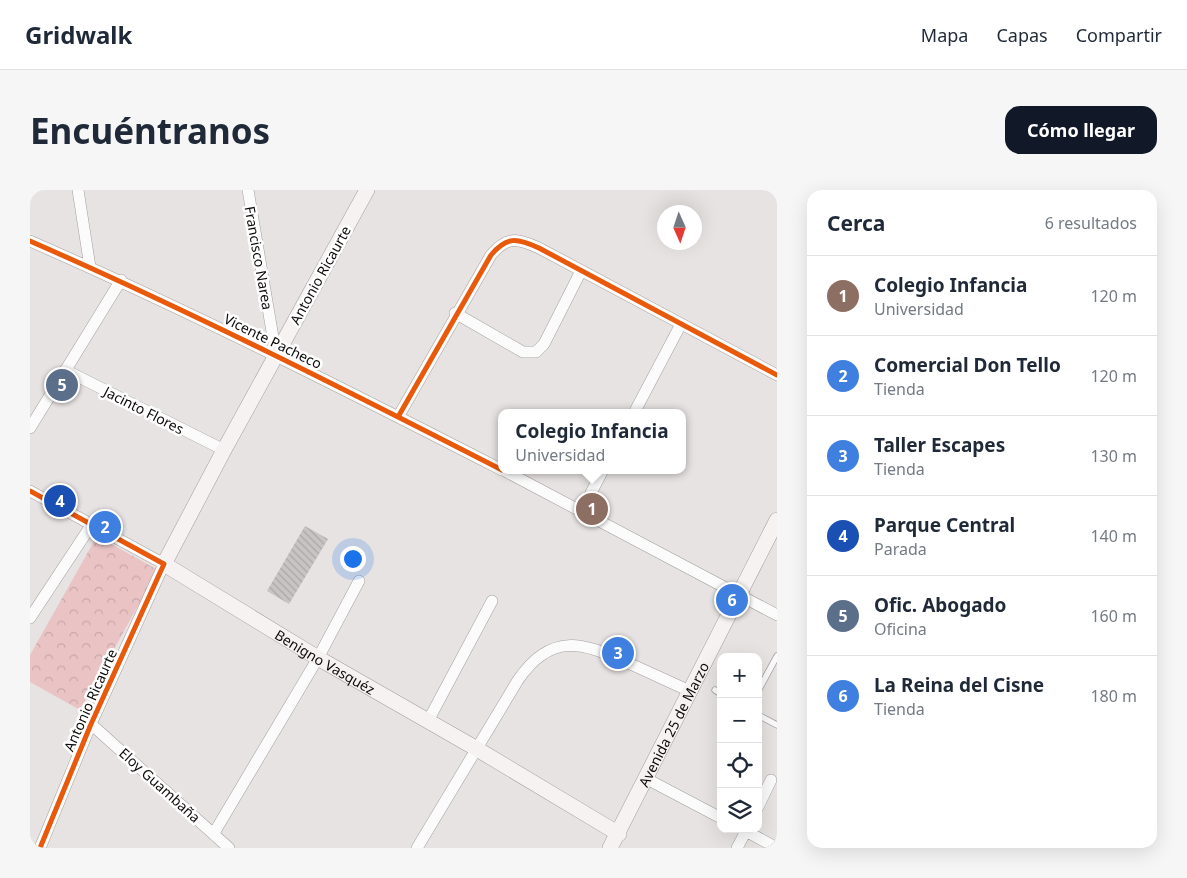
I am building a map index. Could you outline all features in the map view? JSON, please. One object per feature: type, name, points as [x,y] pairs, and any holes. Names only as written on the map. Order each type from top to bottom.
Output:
[{"type":"main road","name":"Antonio Ricaurte","points":[[164,564],[224,450],[368,190]]},
{"type":"main road","name":"Avenida 25 de Marzo","points":[[610,848],[619,834],[645,778],[740,597],[777,520]]},
{"type":"main road","name":"Benigno Vasquéz","points":[[164,564],[318,658],[477,749],[619,834]]},
{"type":"street","points":[[78,190],[90,267]]},
{"type":"street","name":"Francisco Narea","points":[[248,190],[276,355]]},
{"type":"street","points":[[398,416],[455,313],[491,255],[500,244],[513,240],[523,240],[777,376]]},
{"type":"street","name":"Vicente Pacheco","points":[[30,241],[121,280],[276,355],[498,468]]},
{"type":"street","points":[[455,313],[523,352],[536,352],[544,344],[582,271]]},
{"type":"street","points":[[30,428],[121,280]]},
{"type":"street","points":[[636,409],[682,324]]},
{"type":"street","name":"Jacinto Flores","points":[[65,370],[224,450]]},
{"type":"street","name":"Vicente Pacheco","points":[[509,474],[777,615]]},
{"type":"street","points":[[580,512],[601,474]]},
{"type":"street","name":"Benigno Vasquéz","points":[[30,491],[164,564]]},
{"type":"street","points":[[30,618],[92,524]]},
{"type":"street","name":"Antonio Ricaurte","points":[[40,848],[90,724],[164,564]]},
{"type":"street","points":[[214,833],[318,658],[359,581]]},
{"type":"street","points":[[428,721],[492,601]]},
{"type":"street","points":[[417,848],[529,664],[549,649],[559,646],[582,645],[596,648],[690,691]]},
{"type":"street","name":"Eloy Guambaña","points":[[90,724],[229,848]]},
{"type":"street","points":[[645,778],[717,816]]},
{"type":"street","points":[[762,799],[772,780]]},
{"type":"street","points":[[737,848],[744,833]]},
{"type":"street","points":[[750,833],[777,848]]},
{"type":"lane","points":[[762,684],[777,656]]},
{"type":"lane","points":[[762,716],[777,725]]},
{"type":"green space","points":[[97,536],[158,570],[80,710],[30,682],[30,655]]},
{"type":"building","points":[[305,526],[328,539],[289,604],[267,591]]},
{"type":"cycle path","points":[[30,241],[209,323],[498,468]]},
{"type":"cycle path","points":[[398,417],[491,255],[502,244],[513,241],[524,242],[539,248],[777,375]]},
{"type":"cycle path","points":[[30,491],[164,564],[91,724],[40,848]]},
{"type":"place","name":"Ofic. Abogado","points":[[62,385]]},
{"type":"place","name":"Parque Central","points":[[60,501]]},
{"type":"place","name":"Colegio Infancia","points":[[592,509]]},
{"type":"place","name":"Comercial Don Tello","points":[[105,527]]},
{"type":"place","name":"La Reina del Cisne","points":[[732,600]]},
{"type":"place","name":"Taller Escapes","points":[[618,653]]}]
